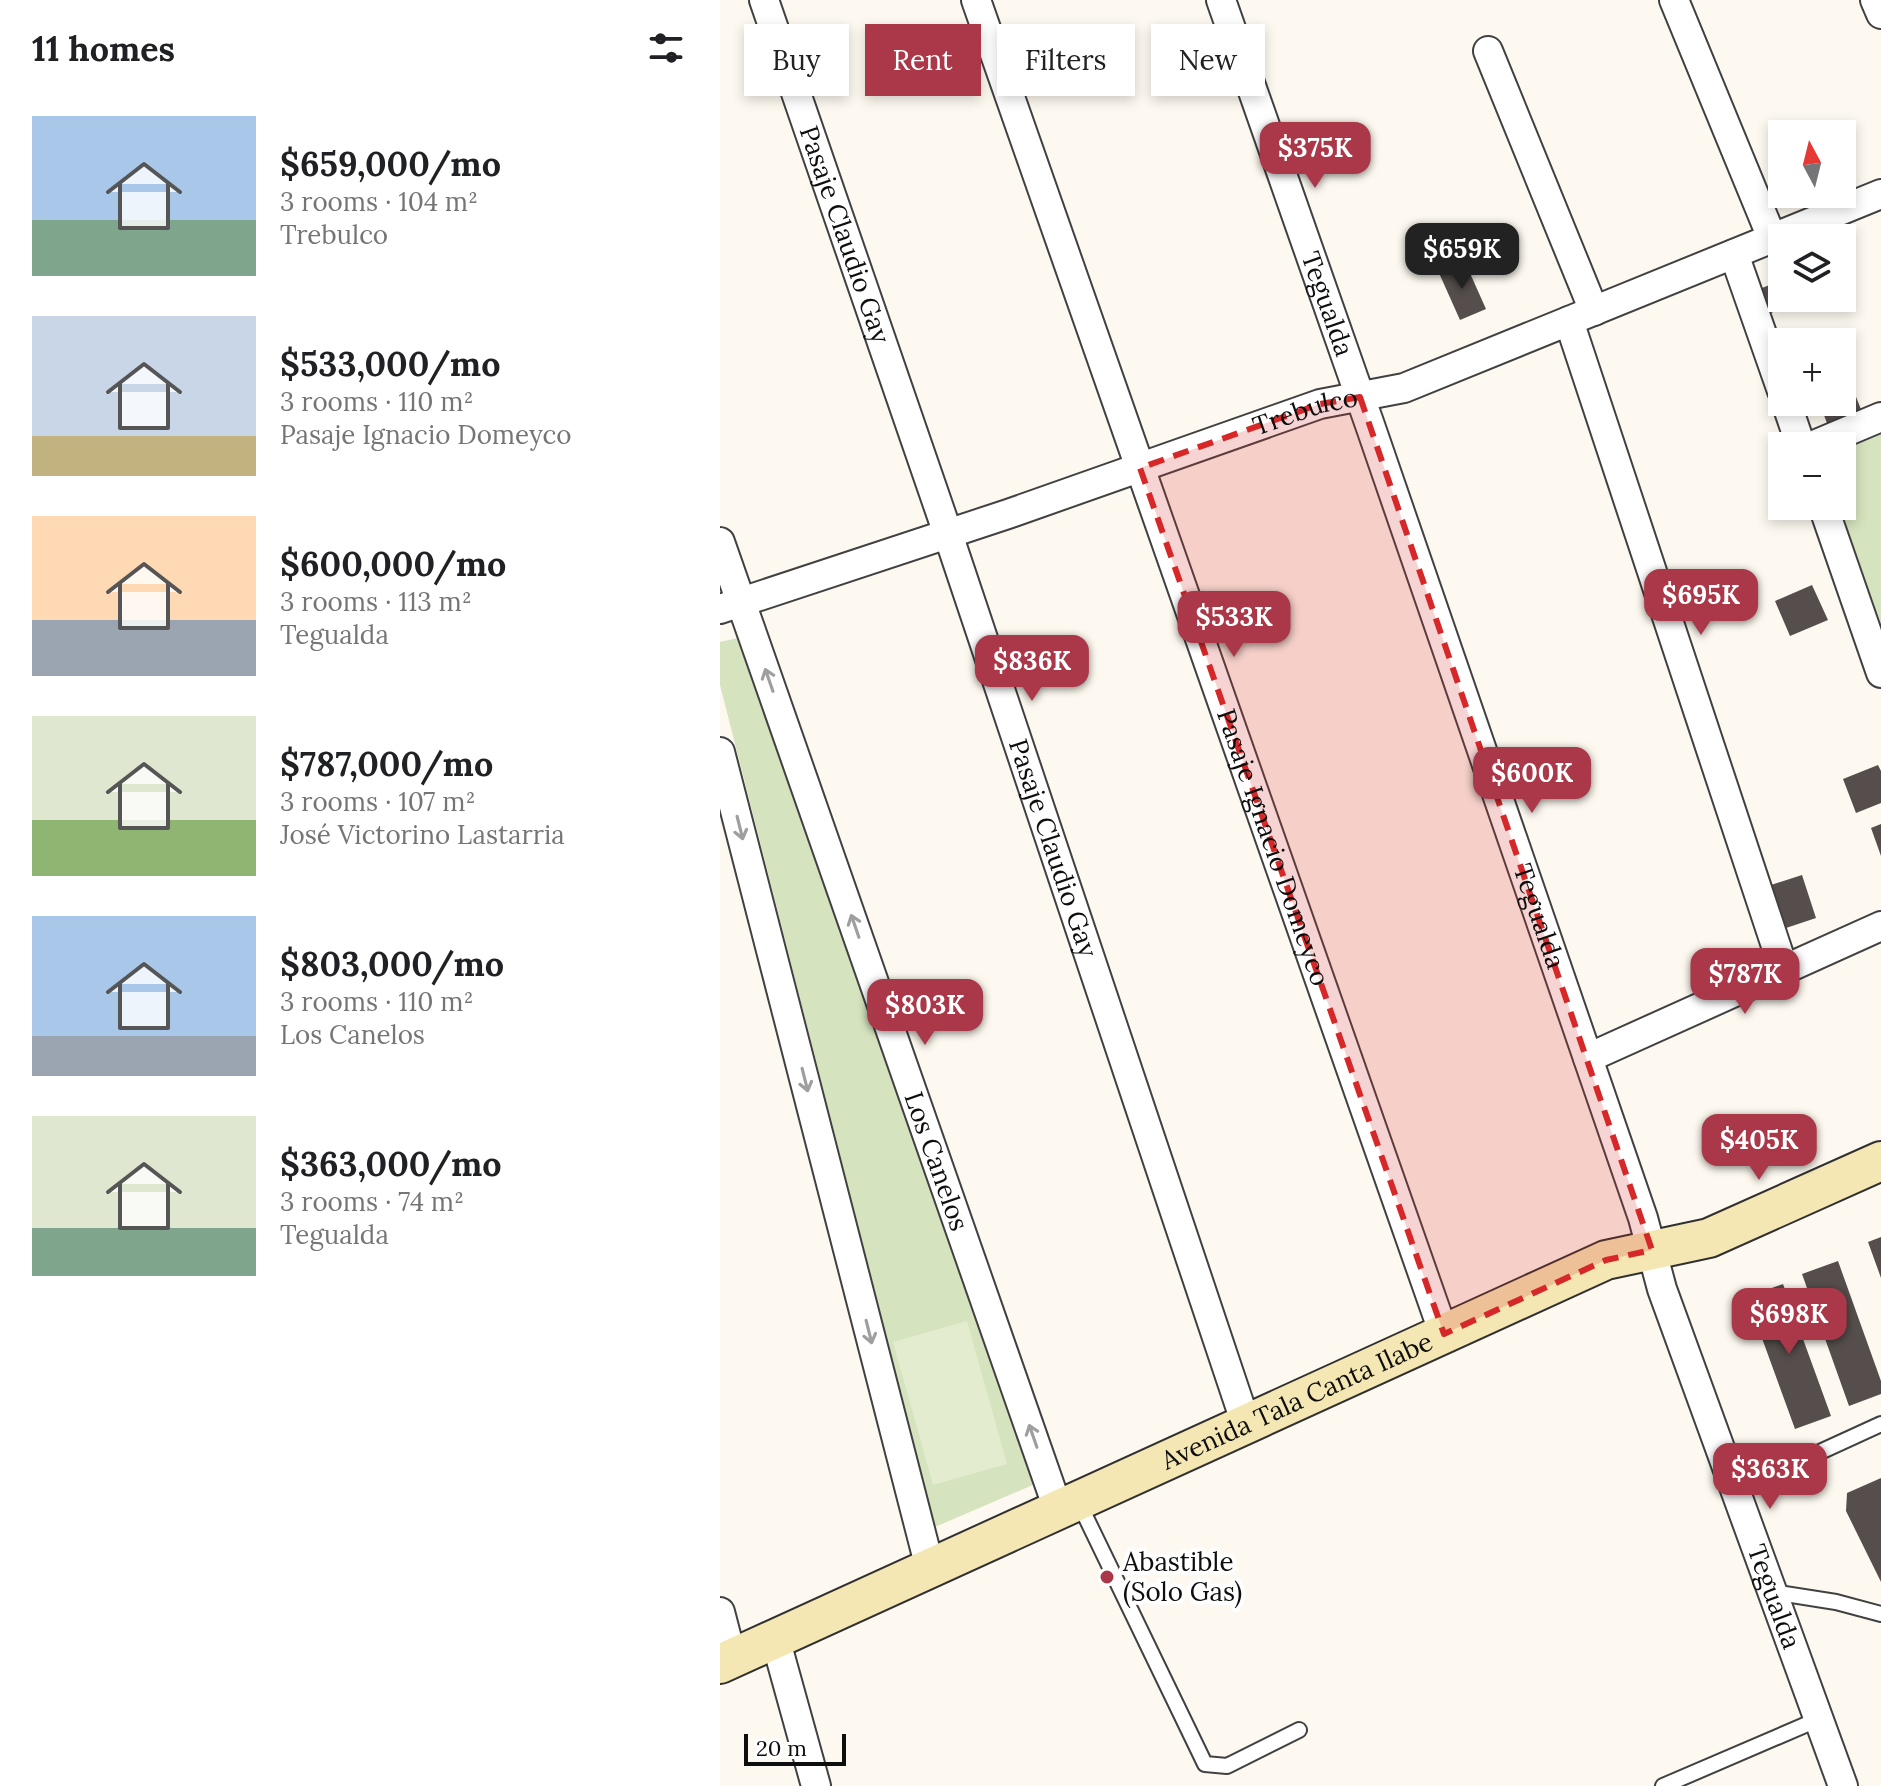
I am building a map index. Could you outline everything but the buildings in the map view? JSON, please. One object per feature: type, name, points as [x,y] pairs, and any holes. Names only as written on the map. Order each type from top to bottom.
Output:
[{"type":"street","name":"Pasaje Claudio Gay","points":[[764,0],[948,534],[1246,1424]]},
{"type":"street","name":"Pasaje Ignacio Domeyco","points":[[976,0],[1444,1334]]},
{"type":"street","name":"Tegualda","points":[[1221,0],[1643,1218],[1662,1289],[1843,1786]]},
{"type":"street","points":[[1674,0],[1768,228]]},
{"type":"street","points":[[1875,0],[1881,14]]},
{"type":"street","points":[[1488,51],[1582,316],[1784,970]]},
{"type":"street","name":"Trebulco","points":[[1807,224],[1881,194]]},
{"type":"street","name":"Trebulco","points":[[731,606],[1320,404],[1404,388],[1768,240]]},
{"type":"street","points":[[1734,254],[1768,351]]},
{"type":"street","points":[[1845,432],[1881,417]]},
{"type":"street","points":[[1828,520],[1881,673]]},
{"type":"street","name":"Los Canelos","points":[[720,542],[731,606],[1068,1505]]},
{"type":"street","points":[[720,752],[930,1568]]},
{"type":"street","points":[[1588,1058],[1881,926]]},
{"type":"street","name":"Avenida Tala Canta Ilabe","points":[[726,1661],[1606,1260],[1709,1238],[1881,1161]]},
{"type":"street","points":[[720,1612],[726,1661]]},
{"type":"street","points":[[775,1638],[816,1786]]},
{"type":"lane","points":[[1735,1491],[1881,1424]]},
{"type":"lane","points":[[1068,1505],[1205,1764],[1227,1766],[1299,1730]]},
{"type":"lane","points":[[1772,1591],[1836,1602],[1881,1614]]},
{"type":"lane","points":[[1663,1786],[1819,1719]]},
{"type":"highlighted area","points":[[1360,397],[1652,1250],[1606,1260],[1444,1334],[1140,468],[1320,404]]},
{"type":"green space","points":[[1881,431],[1881,638],[1841,520],[1856,520],[1856,441]]},
{"type":"green space","points":[[738,638],[1035,1484],[935,1527],[720,685],[720,642]]},
{"type":"green space","points":[[967,1321],[1007,1464],[933,1485],[893,1342]]},
{"type":"place","name":"Abastible (Solo Gas)","points":[[1107,1577]]}]
